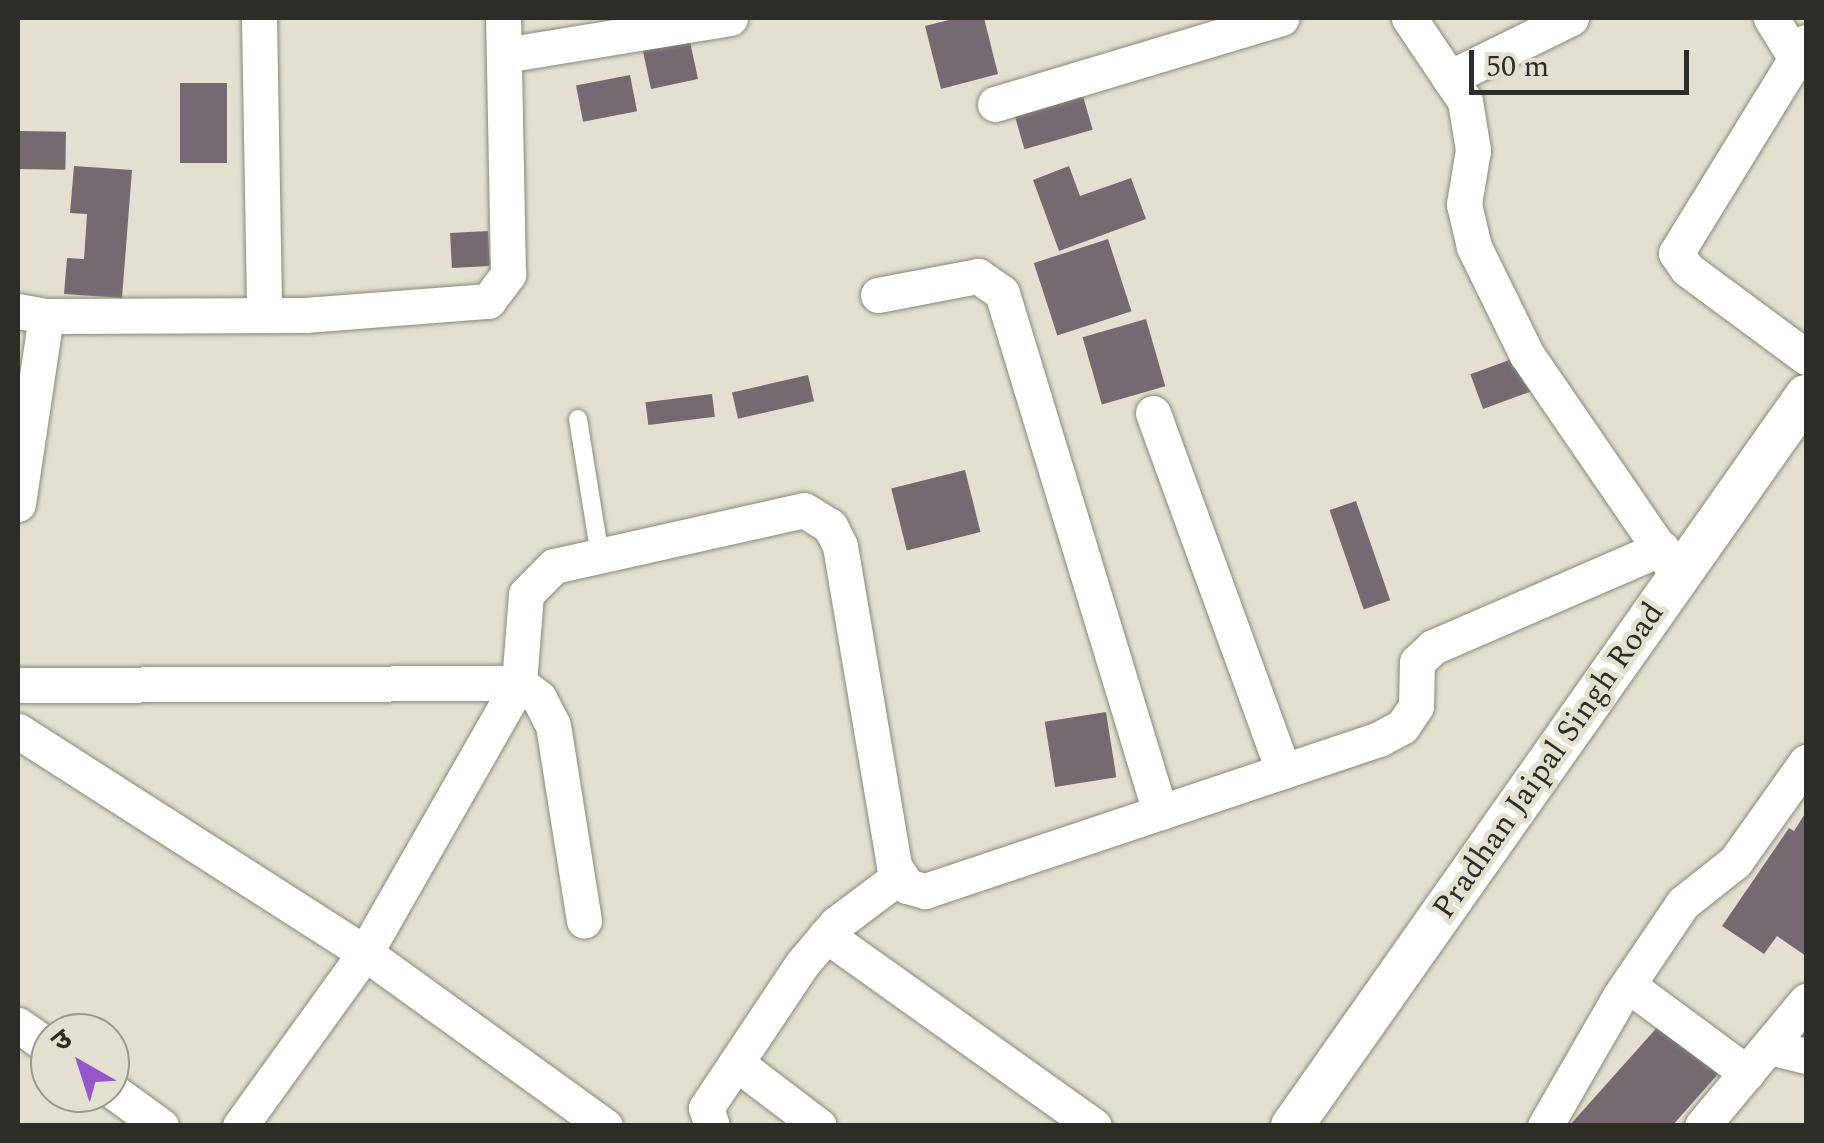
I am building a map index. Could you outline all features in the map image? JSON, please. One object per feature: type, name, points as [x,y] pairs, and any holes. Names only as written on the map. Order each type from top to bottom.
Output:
[{"type":"street","points":[[259,18],[264,314]]},
{"type":"street","points":[[18,504],[32,313],[264,314],[459,306],[488,301],[504,287],[510,181],[503,18]]},
{"type":"street","points":[[505,55],[730,18]]},
{"type":"street","points":[[995,104],[1281,18]]},
{"type":"street","points":[[240,1126],[365,953],[519,683],[526,594],[534,580],[554,566],[804,510],[830,526],[840,546],[886,835],[900,876],[907,886],[925,891],[1402,728],[1416,706],[1417,662],[1434,646],[1670,563],[1527,355],[1474,247],[1464,204],[1473,150],[1465,101],[1409,18]]},
{"type":"street","points":[[1449,78],[1572,18]]},
{"type":"street","points":[[1771,18],[1801,50],[1676,253],[1687,269],[1806,357]]},
{"type":"street","points":[[878,295],[978,276],[1002,292],[1160,812]]},
{"type":"street","name":"Pradhan Jaipal Singh Road","points":[[1292,1126],[1670,563],[1806,396]]},
{"type":"street","points":[[1153,413],[1283,771]]},
{"type":"street","points":[[18,685],[519,683],[539,698],[553,725],[584,921]]},
{"type":"street","points":[[18,731],[365,953],[605,1126]]},
{"type":"street","points":[[1546,1126],[1628,985],[1684,904],[1734,862],[1806,762]]},
{"type":"street","points":[[712,1126],[703,1114],[826,935],[900,876]]},
{"type":"street","points":[[826,935],[1094,1126]]},
{"type":"street","points":[[1628,985],[1759,1060],[1806,1056]]},
{"type":"street","points":[[1702,1126],[1806,1001]]},
{"type":"street","points":[[736,1063],[818,1126]]},
{"type":"street","points":[[130,1104],[162,1126]]},
{"type":"lane","points":[[578,419],[600,556]]},
{"type":"building","points":[[957,18],[984,18],[998,74],[941,89],[925,26]]},
{"type":"building","points":[[688,32],[698,79],[651,89],[641,42]]},
{"type":"building","points":[[630,75],[637,111],[583,122],[576,85]]},
{"type":"building","points":[[180,83],[227,83],[227,163],[180,163]]},
{"type":"building","points":[[1083,96],[1093,130],[1024,149],[1015,116]]},
{"type":"building","points":[[18,131],[66,132],[65,170],[18,169]]},
{"type":"building","points":[[74,166],[132,170],[122,298],[64,294],[67,258],[84,259],[87,214],[70,213]]},
{"type":"building","points":[[1069,166],[1080,196],[1131,178],[1146,219],[1059,251],[1033,180]]},
{"type":"building","points":[[488,231],[490,266],[452,268],[450,233]]},
{"type":"building","points":[[1108,239],[1131,311],[1057,335],[1034,263]]},
{"type":"building","points":[[1146,319],[1165,386],[1102,404],[1083,337]]},
{"type":"building","points":[[1523,355],[1536,390],[1483,409],[1470,374]]},
{"type":"building","points":[[808,375],[814,401],[738,419],[732,393]]},
{"type":"building","points":[[712,394],[715,417],[648,425],[645,402]]},
{"type":"building","points":[[965,470],[980,532],[907,550],[891,488]]},
{"type":"building","points":[[1356,501],[1390,600],[1364,609],[1330,510]]},
{"type":"building","points":[[1106,712],[1116,777],[1055,787],[1045,722]]},
{"type":"building","points":[[1806,812],[1806,956],[1777,936],[1764,954],[1722,926],[1789,828],[1794,831]]},
{"type":"building","points":[[1661,1023],[1718,1074],[1672,1126],[1569,1126]]}]
